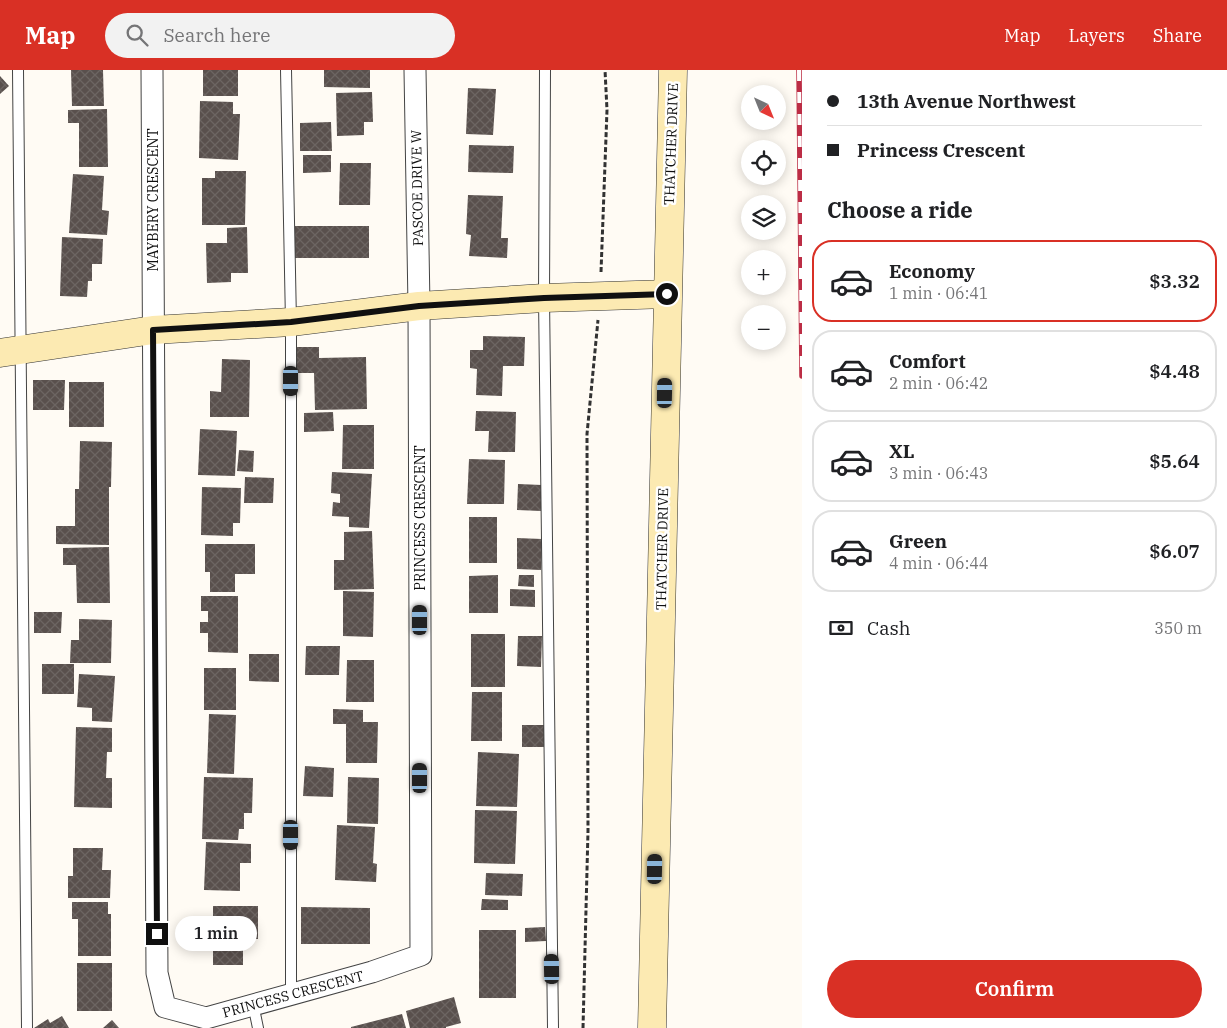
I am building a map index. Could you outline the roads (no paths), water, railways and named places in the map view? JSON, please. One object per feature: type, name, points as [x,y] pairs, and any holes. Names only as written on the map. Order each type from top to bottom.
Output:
[{"type":"main road","name":"THATCHER DRIVE","points":[[652,1028],[673,70]]},
{"type":"main road","points":[[11,352],[153,330],[291,322],[419,306],[544,298],[667,294]]},
{"type":"street","name":"MAYBERY CRESCENT","points":[[152,70],[153,330]]},
{"type":"street","name":"PASCOE DRIVE W","points":[[415,70],[419,306]]},
{"type":"street","name":"PRINCESS CRESCENT","points":[[153,330],[157,973],[165,1007],[206,1018],[372,972],[421,954],[419,306]]},
{"type":"lane","points":[[18,70],[11,352],[27,1028]]},
{"type":"lane","points":[[286,70],[291,322],[291,994]]},
{"type":"lane","points":[[545,70],[544,298],[553,1028]]},
{"type":"lane","points":[[253,1004],[258,1028]]},
{"type":"railway","points":[[799,70],[802,376]]}]
